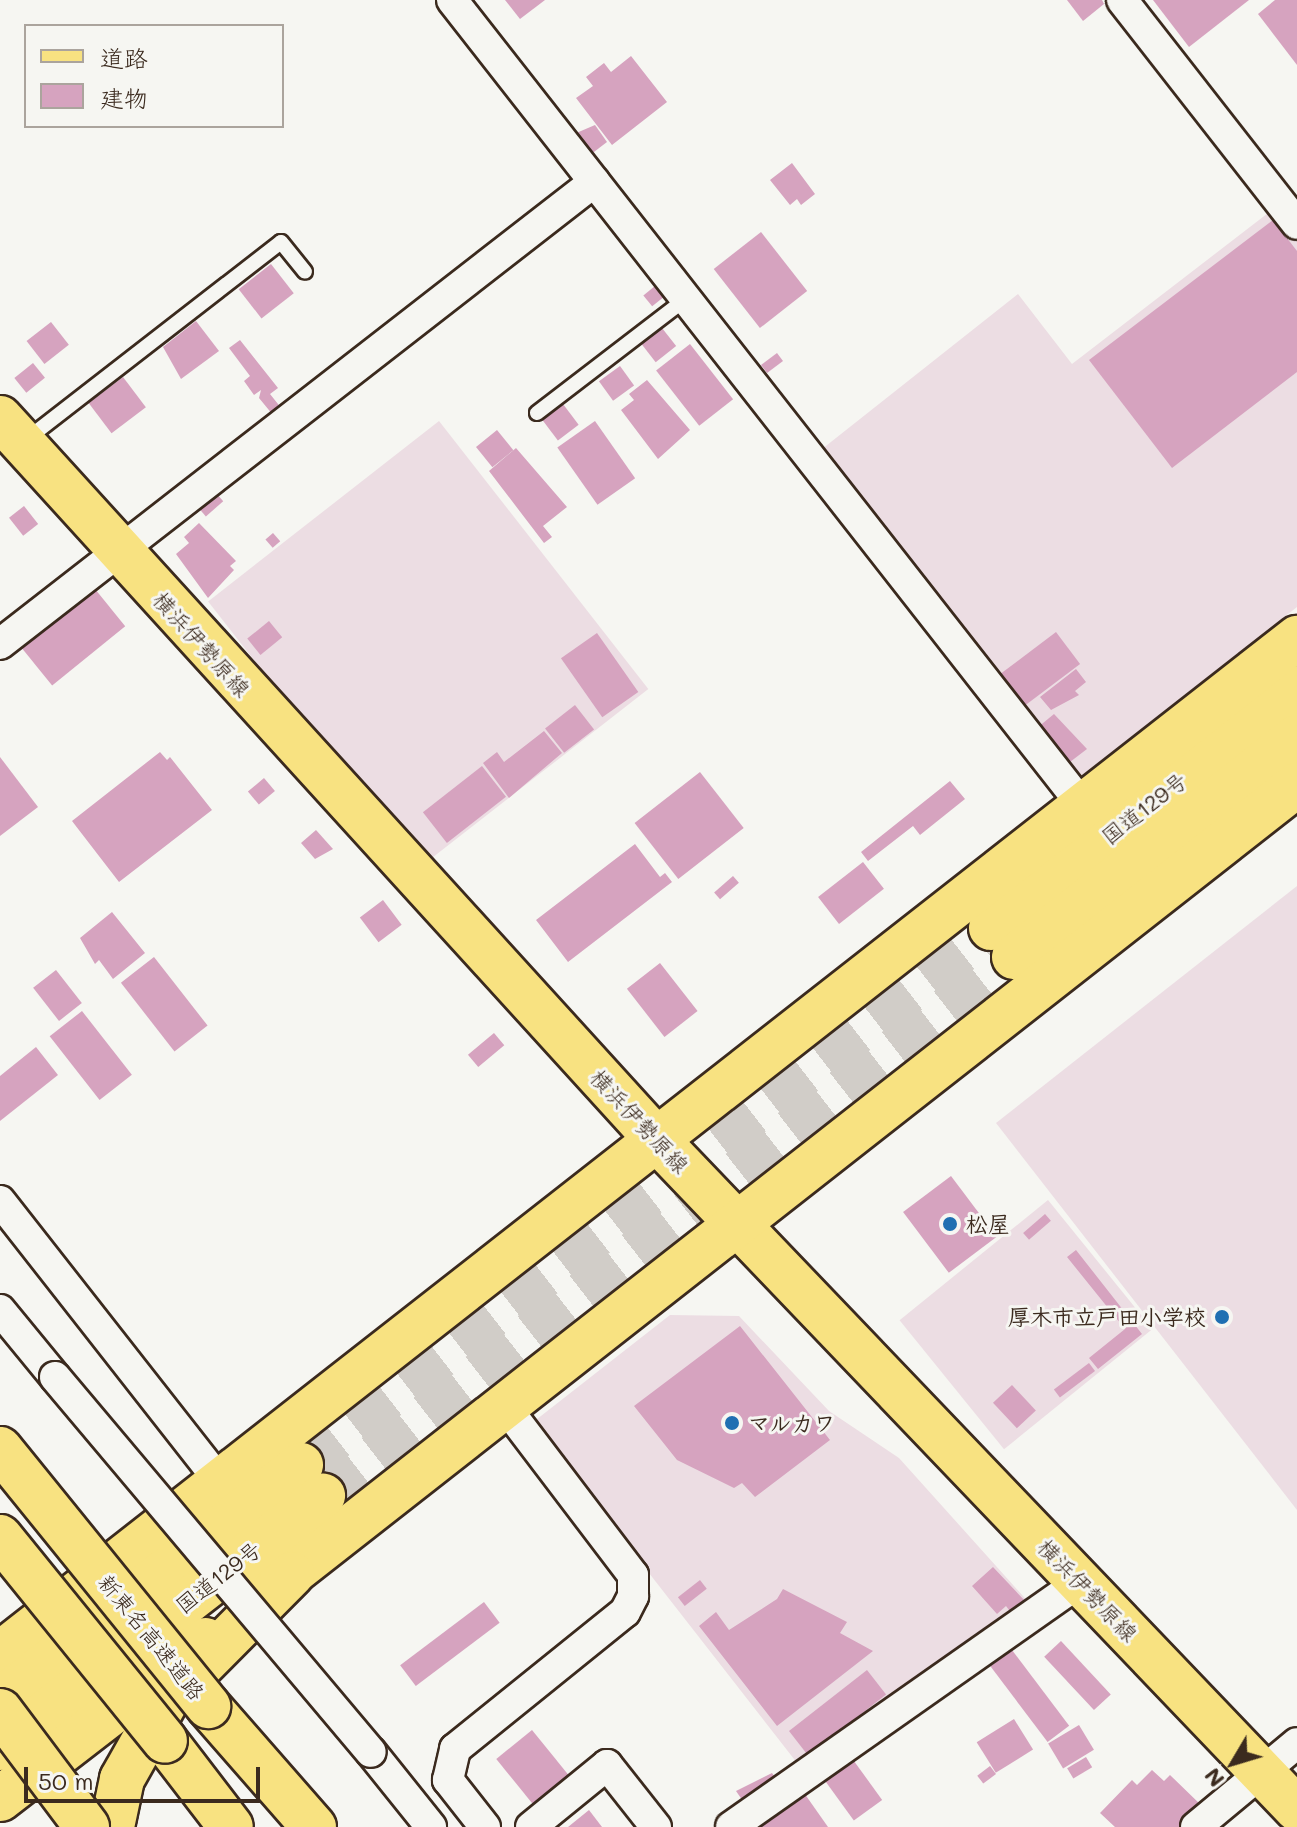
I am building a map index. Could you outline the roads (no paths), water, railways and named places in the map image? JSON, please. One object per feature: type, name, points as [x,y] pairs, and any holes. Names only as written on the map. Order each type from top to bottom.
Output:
[{"type":"main road","name":"横浜伊勢原線","points":[[12,430],[118,552],[658,1141],[1297,1809]]},
{"type":"main road","points":[[0,1654],[218,1479],[658,1141],[1297,638]]},
{"type":"main road","name":"国道129号","points":[[1297,688],[1002,942],[1297,737]]},
{"type":"main road","points":[[0,1799],[292,1574],[1297,785]]},
{"type":"main road","name":"新東名高速道路","points":[[0,1449],[208,1706],[300,1827]]},
{"type":"main road","name":"国道129号","points":[[0,1700],[312,1480],[0,1748]]},
{"type":"main road","points":[[0,1537],[231,1827]]},
{"type":"main road","points":[[112,1827],[122,1779],[166,1701],[292,1574]]},
{"type":"main road","points":[[208,1706],[314,1827]]},
{"type":"main road","points":[[0,1711],[87,1827]]},
{"type":"main road","points":[[165,1741],[223,1827]]},
{"type":"street","points":[[452,0],[1083,806]]},
{"type":"street","points":[[1122,0],[1297,224]]},
{"type":"street","points":[[0,644],[594,182]]},
{"type":"street","points":[[0,1201],[218,1479]]},
{"type":"street","points":[[0,1310],[431,1827]]},
{"type":"street","points":[[485,1827],[448,1780],[455,1749],[625,1612],[633,1596],[633,1575],[504,1405]]},
{"type":"street","points":[[731,1827],[1080,1582]]},
{"type":"street","points":[[1196,1827],[1260,1769],[1297,1743]]},
{"type":"street","points":[[531,1827],[607,1765],[656,1827]]},
{"type":"lane","points":[[271,229],[305,272]]},
{"type":"lane","points":[[12,430],[281,242]]},
{"type":"lane","points":[[537,413],[687,298]]},
{"type":"tunnel","points":[[301,1465],[991,928]]},
{"type":"tunnel","points":[[323,1496],[1014,957]]},
{"type":"place","name":"松屋","points":[[950,1224]]},
{"type":"place","name":"厚木市立戸田小学校","points":[[1222,1317]]},
{"type":"place","name":"マルカワ","points":[[732,1423]]}]
